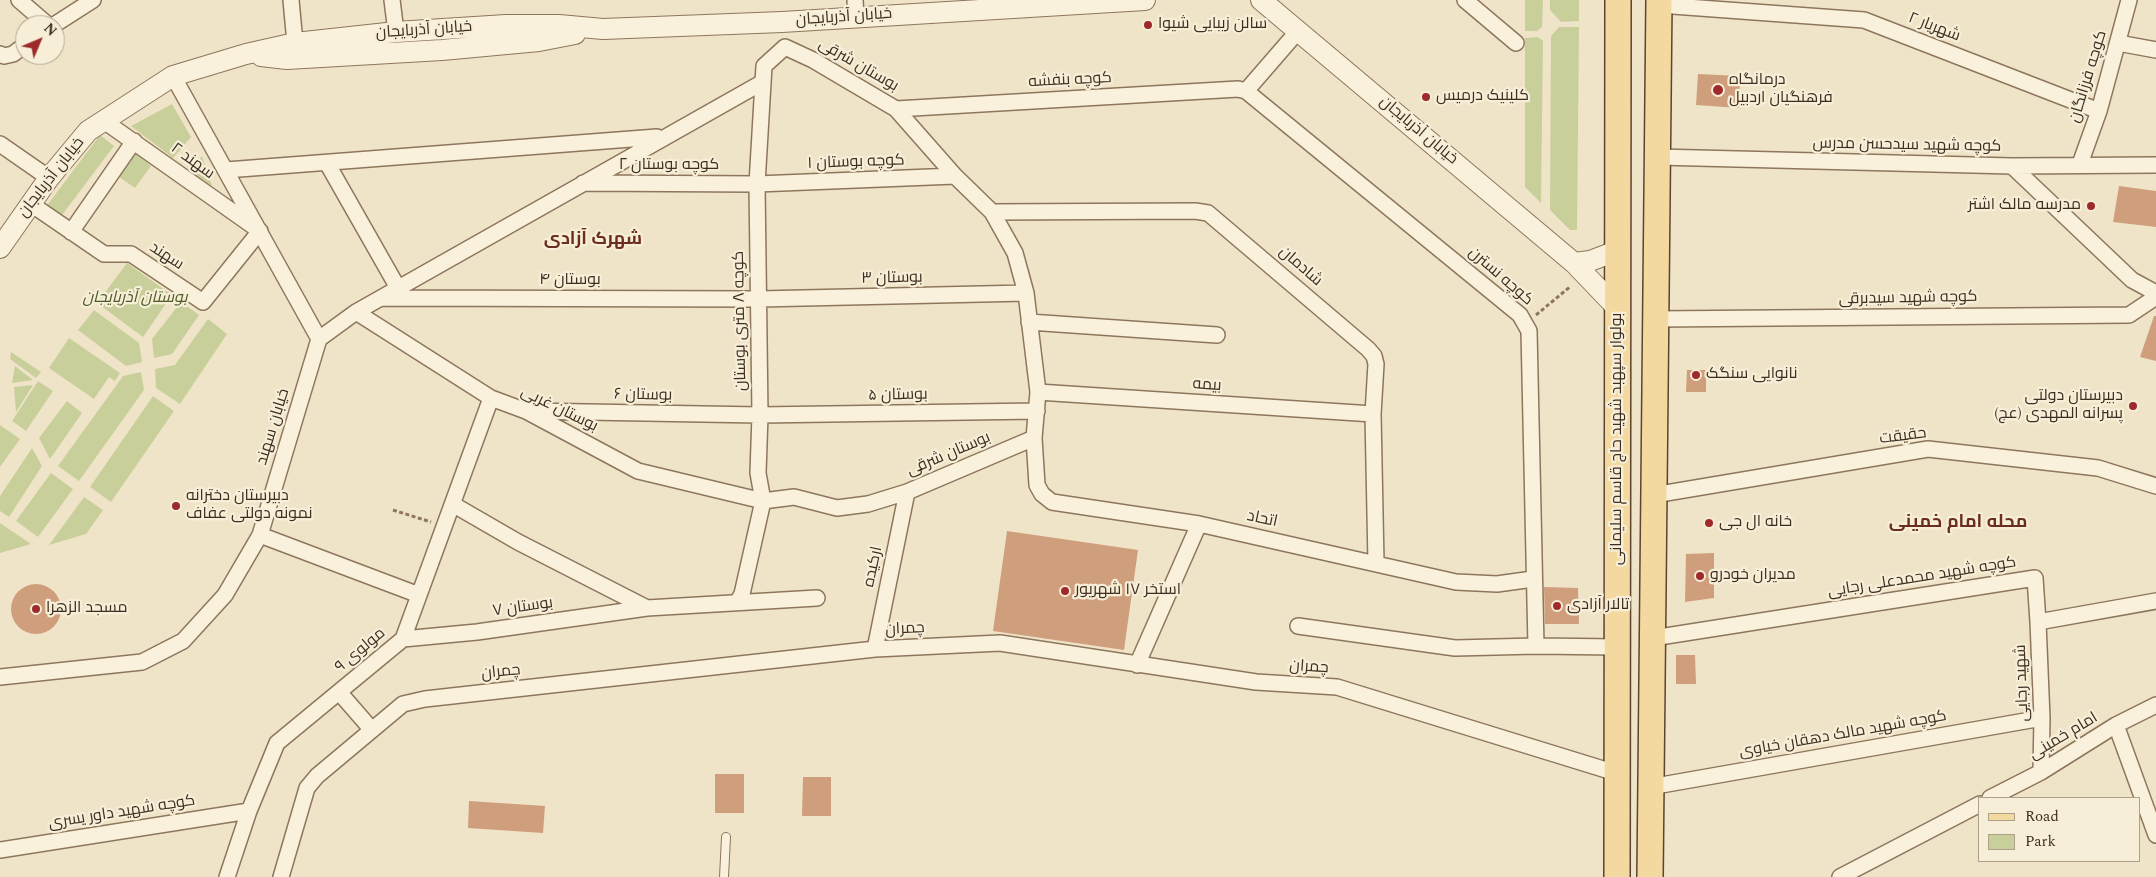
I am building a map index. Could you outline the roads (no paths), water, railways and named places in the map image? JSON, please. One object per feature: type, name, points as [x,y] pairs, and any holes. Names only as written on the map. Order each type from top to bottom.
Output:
[{"type":"main road","name":"بولوار سپهبد شهید حاج قاسم سلیمانی","points":[[1617,877],[1618,0]]},
{"type":"main road","points":[[1618,76],[1632,54],[1634,0]]},
{"type":"main road","points":[[1650,877],[1659,2]]},
{"type":"street","points":[[19,0],[36,15]]},
{"type":"street","points":[[65,18],[92,0]]},
{"type":"street","points":[[291,0],[294,43]]},
{"type":"street","points":[[392,0],[396,32]]},
{"type":"street","name":"خیابان آذربایجان","points":[[0,248],[49,178],[88,132],[104,120],[173,76],[246,54],[294,43],[396,32],[506,25],[559,25],[603,29],[782,22],[855,8],[1145,0]]},
{"type":"street","name":"خیابان آذربایجان","points":[[1261,0],[1579,269],[1619,310]]},
{"type":"street","points":[[1465,0],[1516,43]]},
{"type":"street","name":"کوچه فرزانگان","points":[[2080,164],[2099,111],[2130,0]]},
{"type":"street","name":"شهریار ۲","points":[[1659,2],[1864,20],[2099,111]]},
{"type":"street","points":[[782,22],[785,47]]},
{"type":"street","name":"خیابان آذربایجان","points":[[246,54],[288,59],[442,50],[539,41],[603,29]]},
{"type":"street","points":[[1246,91],[1298,31]]},
{"type":"street","points":[[2118,43],[2156,50]]},
{"type":"street","name":"کوچه ۸ متری بوستان","points":[[738,601],[742,594],[764,501],[758,473],[760,415],[757,184],[764,66],[785,47]]},
{"type":"street","name":"بوستان شرقی","points":[[764,501],[794,497],[837,508],[868,504],[907,492],[1034,438],[1038,392],[1026,293],[1016,253],[992,212],[955,176],[896,109],[813,60],[785,47]]},
{"type":"street","points":[[0,54],[4,56],[15,52]]},
{"type":"street","points":[[173,76],[319,339],[356,312],[664,136],[763,82]]},
{"type":"street","name":"کوچه بنفشه","points":[[896,109],[1238,89],[1246,91]]},
{"type":"street","name":"کوچه نسترن","points":[[1246,91],[1520,315],[1526,324],[1529,331],[1533,580],[1536,646]]},
{"type":"street","name":"سهند ۲","points":[[104,120],[260,232]]},
{"type":"street","points":[[226,170],[664,136]]},
{"type":"street","points":[[72,232],[134,141]]},
{"type":"street","points":[[0,144],[49,178]]},
{"type":"street","name":"کوچه شهید سیدحسن مدرس","points":[[1658,157],[2012,166],[2080,164],[2156,165]]},
{"type":"street","points":[[327,163],[398,288]]},
{"type":"street","points":[[2012,166],[2132,280],[2156,293]]},
{"type":"street","name":"کوچه بوستان ۱","points":[[757,184],[955,176]]},
{"type":"street","name":"کوچه بوستان ۲","points":[[581,183],[757,184]]},
{"type":"street","name":"سهند","points":[[31,204],[104,254],[131,254],[203,302],[260,232]]},
{"type":"street","name":"شادمان","points":[[992,212],[1195,211],[1208,213],[1374,356],[1376,364],[1373,414],[1376,563]]},
{"type":"street","points":[[1579,269],[1590,262],[1619,250]]},
{"type":"street","name":"بوستان ۳","points":[[759,299],[1026,293]]},
{"type":"street","name":"کوچه شهید سیدبرقی","points":[[1656,319],[2129,315],[2156,297]]},
{"type":"street","name":"بوستان ۴","points":[[381,298],[759,299]]},
{"type":"street","name":"بوستان غربی","points":[[356,312],[491,398],[526,411],[638,471],[764,501]]},
{"type":"street","points":[[1029,322],[1217,334]]},
{"type":"street","name":"خیابان سهند","points":[[0,678],[142,662],[183,641],[225,595],[260,535],[319,339]]},
{"type":"street","name":"بیمه","points":[[1038,392],[1373,414]]},
{"type":"street","name":"مولوی ۹","points":[[227,877],[249,811],[277,744],[403,639],[444,527],[454,505],[491,398]]},
{"type":"street","name":"بوستان ۶","points":[[526,411],[760,415]]},
{"type":"street","name":"بوستان ۵","points":[[760,415],[1037,411]]},
{"type":"street","name":"اتحاد","points":[[1034,438],[1037,485],[1042,494],[1052,502],[1199,524],[1456,582],[1497,584],[1533,580]]},
{"type":"street","name":"حقیقت","points":[[1654,495],[1928,450],[2098,468],[2156,486]]},
{"type":"street","name":"ارکیده","points":[[875,649],[907,492]]},
{"type":"street","name":"بوستان ۷","points":[[454,505],[518,542],[647,608]]},
{"type":"street","points":[[1138,665],[1199,524]]},
{"type":"street","points":[[260,535],[419,595]]},
{"type":"street","name":"کوچه شهید محمدعلی رجایی","points":[[1653,638],[2035,578],[2038,622]]},
{"type":"street","name":"بوستان ۷","points":[[403,639],[478,632],[647,608],[733,605],[738,601],[818,598]]},
{"type":"street","points":[[2038,622],[2156,601]]},
{"type":"street","name":"شهید رجایی","points":[[2038,622],[2042,718],[2041,772]]},
{"type":"street","points":[[1298,626],[1455,648],[1617,647]]},
{"type":"street","name":"چمران","points":[[280,877],[307,788],[317,776],[404,704],[425,699],[875,649],[1000,643],[1256,682],[1337,687],[1616,773]]},
{"type":"street","points":[[339,692],[372,730]]},
{"type":"street","name":"امام خمینی","points":[[1992,797],[2041,772],[2116,725],[2156,705]]},
{"type":"street","name":"کوچه شهید مالک دهقان‌ خیاوی","points":[[1650,787],[2042,718]]},
{"type":"street","points":[[2116,725],[2152,808],[2156,835]]},
{"type":"street","points":[[1840,877],[1978,805]]},
{"type":"street","name":"کوچه شهید داور یسری","points":[[0,850],[249,811]]},
{"type":"lane","points":[[724,877],[726,837]]},
{"type":"place","name":"سالن زیبایی شیوا","points":[[1148,25]]},
{"type":"place","name":"درمانگاه فرهنگیان اردبیل","points":[[1718,90]]},
{"type":"place","name":"کلینیک درمیس","points":[[1426,97]]},
{"type":"place","name":"مدرسه مالک اشتر","points":[[2091,206]]},
{"type":"place","name":"نانوایی سنگک","points":[[1696,375]]},
{"type":"place","name":"دبیرستان دولتی پسرانه المهدی (عج)","points":[[2133,406]]},
{"type":"place","name":"دبیرستان دخترانه نمونه دولتی عفاف","points":[[176,506]]},
{"type":"place","name":"خانه ال جی","points":[[1709,523]]},
{"type":"place","name":"مدیران خودرو","points":[[1700,576]]},
{"type":"place","name":"استخر ١٧ شهریور","points":[[1065,591]]},
{"type":"place","name":"تالار آزادی","points":[[1557,606]]},
{"type":"place","name":"مسجد الزهرا","points":[[36,609]]},
{"type":"district","name":"شهرک آزادی","points":[[593,240]]},
{"type":"district","name":"محله امام خمینی","points":[[1958,523]]},
{"type":"park label","name":"بوستان آذربایجان","points":[[135,299]]}]
